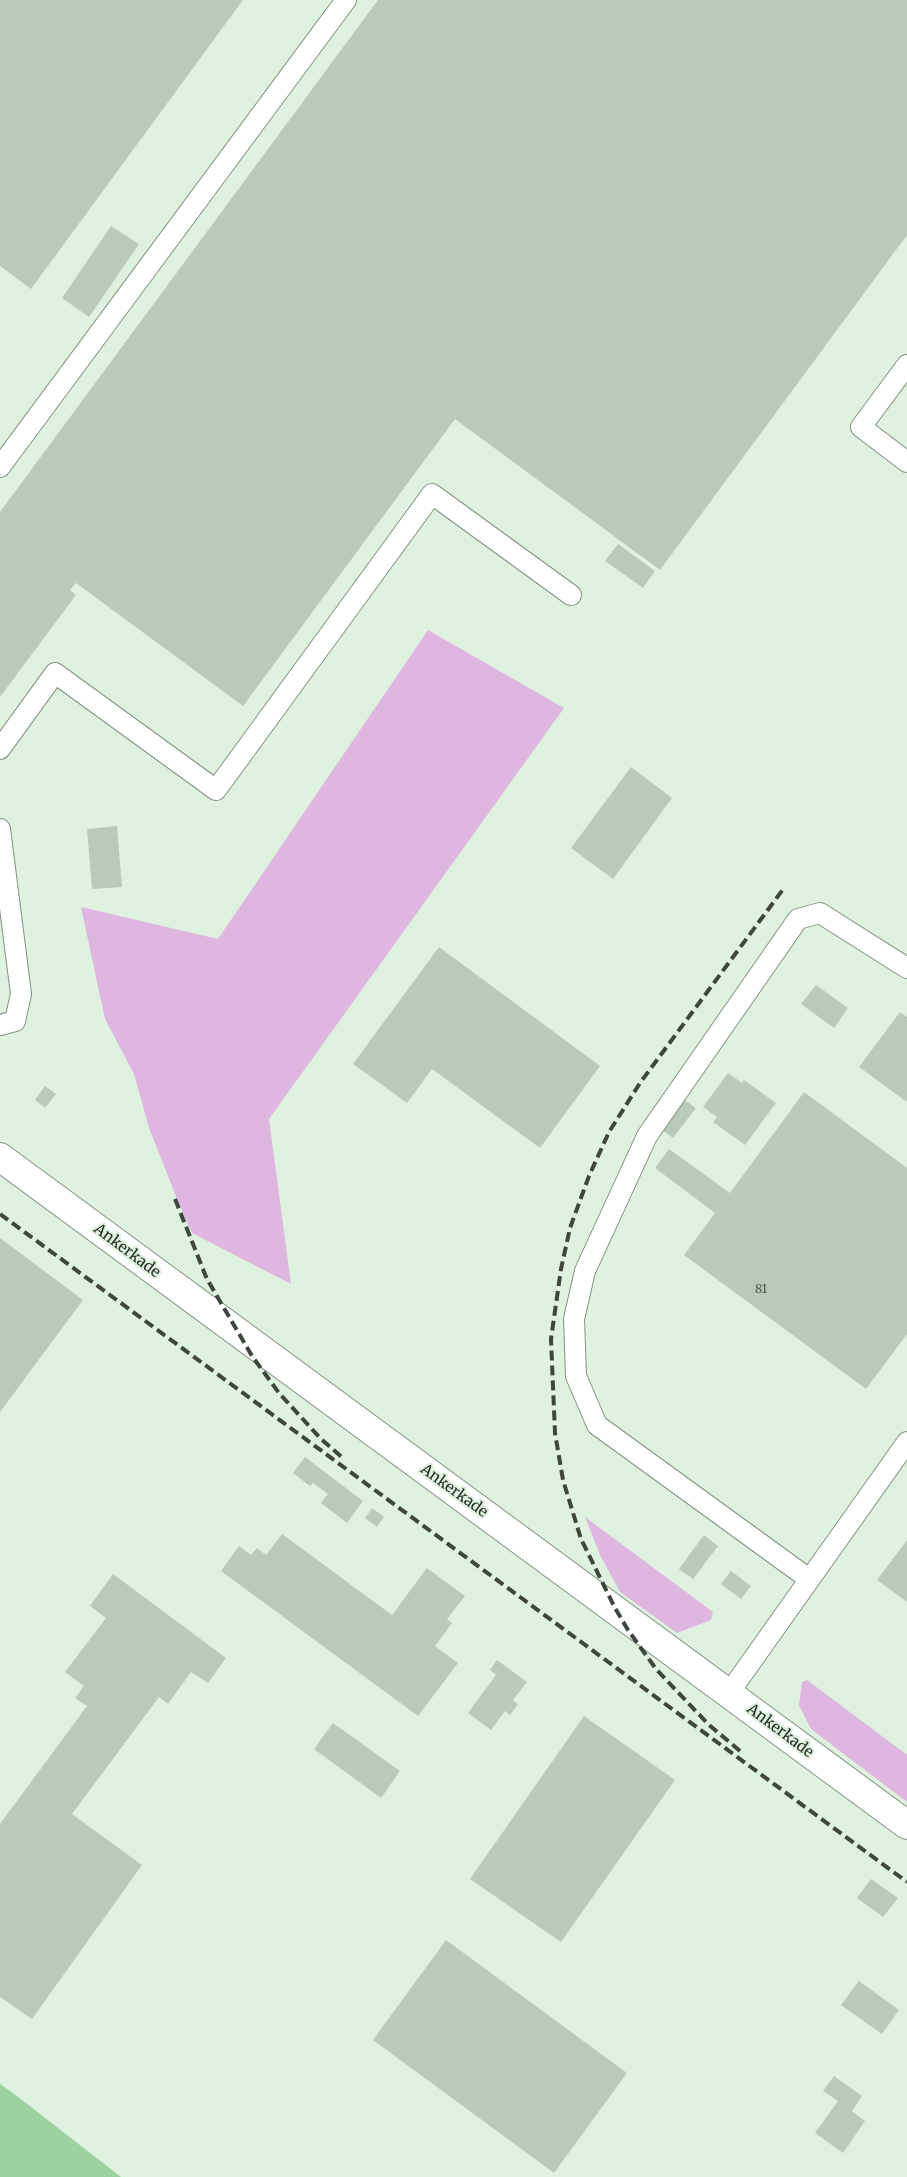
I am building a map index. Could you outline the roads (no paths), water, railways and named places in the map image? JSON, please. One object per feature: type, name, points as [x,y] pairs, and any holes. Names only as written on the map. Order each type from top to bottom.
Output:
[{"type":"street","name":"Ankerkade","points":[[0,1157],[907,1825]]},
{"type":"lane","points":[[0,467],[346,0]]},
{"type":"lane","points":[[907,364],[861,427],[907,462]]},
{"type":"lane","points":[[0,749],[55,673],[216,790],[432,494],[571,596]]},
{"type":"lane","points":[[0,829],[21,994],[15,1021],[0,1024]]},
{"type":"lane","points":[[809,1579],[597,1425],[576,1376],[574,1319],[585,1271],[647,1136],[798,919],[820,913],[907,968]]},
{"type":"lane","points":[[729,1693],[907,1442]]},
{"type":"railway","points":[[740,1751],[708,1724],[656,1669],[615,1608],[581,1539],[563,1480],[555,1433],[551,1339],[561,1269],[570,1228],[589,1176],[609,1132],[640,1083],[784,888]]},
{"type":"railway","points":[[175,1199],[207,1279],[252,1356],[279,1393],[321,1439],[344,1459]]},
{"type":"railway","points":[[0,1214],[907,1882]]}]
